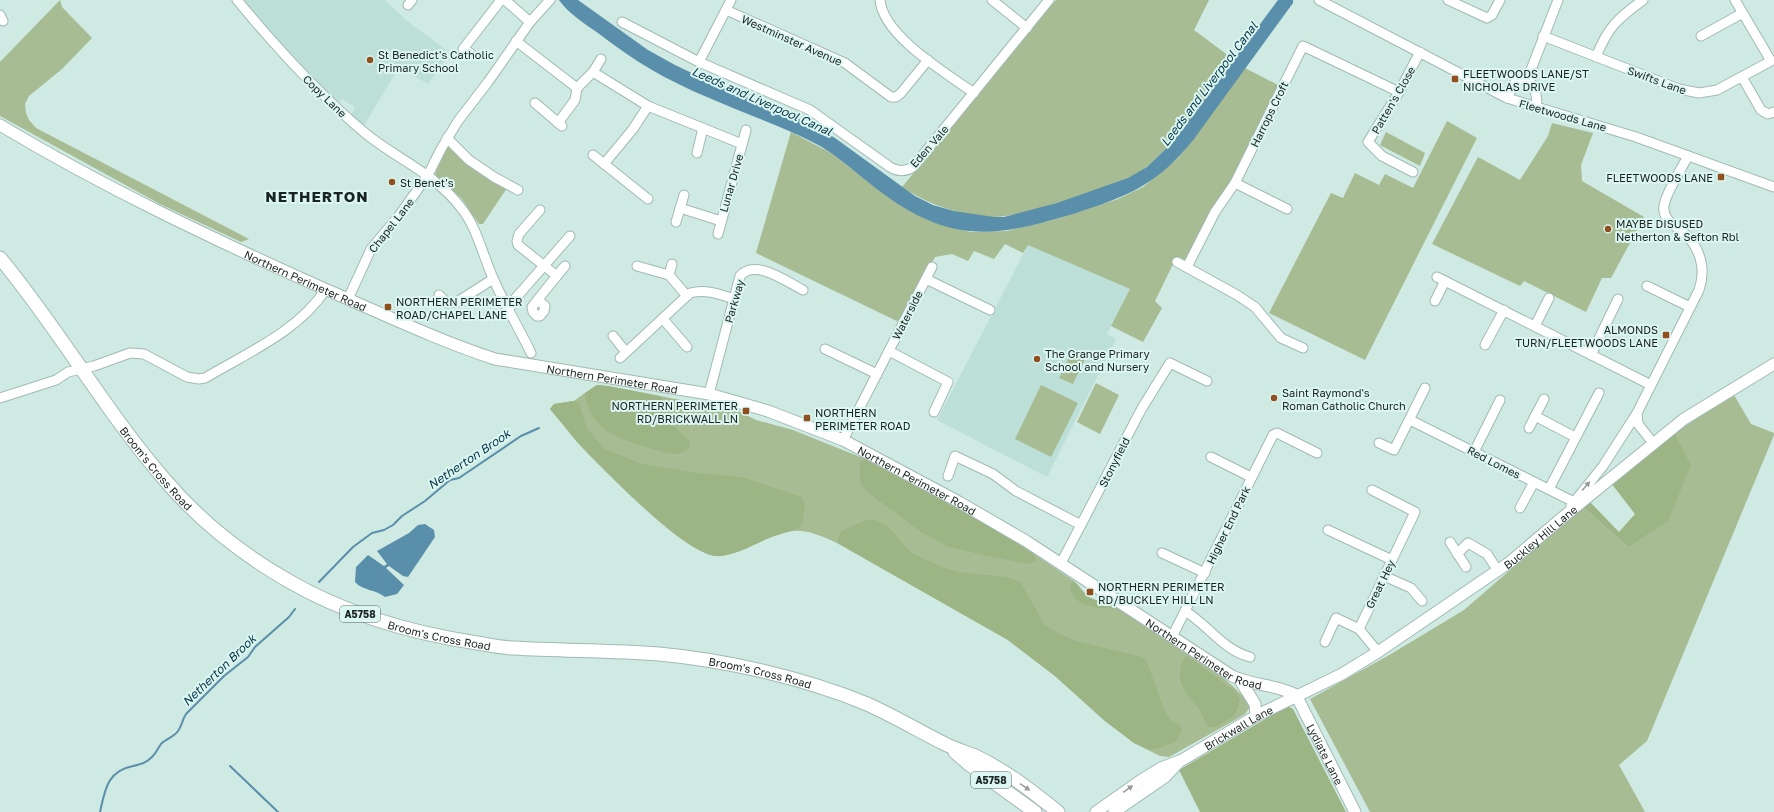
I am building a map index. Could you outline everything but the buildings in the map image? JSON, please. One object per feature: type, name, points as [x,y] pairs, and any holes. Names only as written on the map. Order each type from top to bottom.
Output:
[{"type":"highway","name":"Broom's Cross Road","points":[[0,258],[147,458],[168,483],[196,512],[239,548],[286,580],[307,591],[366,617],[435,637],[511,648],[662,654],[762,671],[822,688],[865,704],[909,724],[948,746],[974,756],[1036,794],[1058,812]]},
{"type":"highway","name":"Broom's Cross Road","points":[[948,746],[970,765],[1035,812]]},
{"type":"main road","name":"Northern Perimeter Road","points":[[0,125],[51,155],[146,206],[242,252],[408,327],[463,348],[495,359],[709,394],[768,411],[843,440],[959,502],[1061,563],[1223,671],[1240,680],[1278,688],[1296,695]]},
{"type":"main road","name":"Buckley Hill Lane","points":[[1296,695],[1342,674],[1378,652],[1498,571],[1563,517],[1576,503],[1697,410],[1774,364]]},
{"type":"main road","points":[[1240,680],[1255,704],[1256,716]]},
{"type":"main road","name":"Brickwall Lane","points":[[1096,812],[1161,768],[1182,760],[1256,716],[1296,695]]},
{"type":"main road","name":"Lydiate Lane","points":[[1296,695],[1355,812]]},
{"type":"main road","name":"Brickwall Lane","points":[[1114,812],[1165,777],[1182,760]]},
{"type":"street","name":"Copy Lane","points":[[237,0],[277,49],[332,105],[366,134],[428,175],[447,191],[463,210],[474,231],[493,279],[531,353]]},
{"type":"street","points":[[470,54],[463,49],[501,0]]},
{"type":"street","points":[[505,0],[530,22]]},
{"type":"street","name":"Chapel Lane","points":[[348,299],[371,248],[398,217],[428,175],[447,138],[458,121],[488,82],[530,22],[550,0]]},
{"type":"street","points":[[698,62],[731,0]]},
{"type":"street","points":[[880,0],[886,20],[892,29],[928,60],[974,94]]},
{"type":"street","points":[[992,0],[1027,28]]},
{"type":"street","name":"Eden Vale","points":[[622,22],[698,62],[810,110],[890,167],[901,171],[908,170],[913,167],[974,94],[1049,0]]},
{"type":"street","name":"Fleetwoods Lane","points":[[1318,0],[1507,98],[1536,108],[1592,122],[1774,187]]},
{"type":"street","points":[[1448,0],[1487,18],[1492,15],[1500,0]]},
{"type":"street","points":[[1596,58],[1609,30],[1620,18],[1643,0]]},
{"type":"street","name":"Swifts Lane","points":[[1543,36],[1596,58],[1680,89],[1706,93],[1717,90],[1772,61],[1742,14],[1735,0]]},
{"type":"street","points":[[1527,80],[1555,1]]},
{"type":"street","name":"Westminster Avenue","points":[[726,10],[845,62],[891,96],[896,97],[901,93],[928,60]]},
{"type":"street","points":[[1701,36],[1742,14]]},
{"type":"street","points":[[516,41],[577,88]]},
{"type":"street","name":"Harrops Croft","points":[[1187,267],[1215,212],[1235,183],[1303,46],[1399,92]]},
{"type":"street","name":"Patten's Close","points":[[1413,172],[1382,156],[1368,142],[1399,92],[1420,52]]},
{"type":"street","points":[[535,103],[560,125],[575,100],[577,88],[592,72],[601,59]]},
{"type":"street","name":"Lunar Drive","points":[[592,72],[648,106],[742,144]]},
{"type":"street","points":[[1742,76],[1761,110],[1768,114],[1774,112]]},
{"type":"street","points":[[1507,98],[1516,81],[1522,79],[1527,80],[1533,86],[1537,95],[1536,108]]},
{"type":"street","points":[[604,164],[633,129],[648,106]]},
{"type":"street","points":[[697,153],[703,128]]},
{"type":"street","name":"Lunar Drive","points":[[718,234],[746,130]]},
{"type":"street","points":[[447,138],[469,160],[494,177],[518,190]]},
{"type":"street","points":[[593,155],[648,199]]},
{"type":"street","points":[[1576,503],[1603,466],[1637,413],[1690,308],[1702,279],[1701,261],[1693,243],[1666,218],[1664,206],[1688,156]]},
{"type":"street","points":[[1235,183],[1287,209]]},
{"type":"street","points":[[676,222],[684,195]]},
{"type":"street","name":"Lunar Drive","points":[[680,208],[721,221]]},
{"type":"street","points":[[540,210],[519,234],[516,241],[518,245],[557,276]]},
{"type":"street","points":[[509,309],[514,300],[570,236]]},
{"type":"street","points":[[1177,262],[1255,307],[1282,338],[1303,348]]},
{"type":"street","points":[[669,275],[672,264]]},
{"type":"street","points":[[538,300],[565,266]]},
{"type":"street","points":[[637,266],[669,275],[687,296]]},
{"type":"street","name":"Waterside","points":[[843,440],[932,267]]},
{"type":"street","name":"Parkway","points":[[709,394],[740,276],[744,271],[755,269],[768,272],[803,290]]},
{"type":"street","points":[[439,295],[447,303],[457,302],[493,279]]},
{"type":"street","name":"Waterside","points":[[926,279],[990,310]]},
{"type":"street","points":[[1435,301],[1441,279],[1651,384]]},
{"type":"street","points":[[1647,286],[1690,308]]},
{"type":"street","points":[[0,398],[56,380],[68,372],[94,366],[130,353],[139,353],[187,377],[199,379],[205,378],[286,329],[304,315],[319,300],[326,289]]},
{"type":"street","points":[[613,336],[623,355],[690,293],[700,290],[714,292],[734,299]]},
{"type":"street","points":[[1535,326],[1549,298]]},
{"type":"street","points":[[1591,355],[1618,299]]},
{"type":"street","points":[[1485,345],[1504,310]]},
{"type":"street","points":[[663,319],[687,347]]},
{"type":"street","points":[[825,349],[877,374]]},
{"type":"street","name":"Waterside","points":[[889,351],[948,382],[934,412]]},
{"type":"street","name":"Stonyfield","points":[[1061,563],[1142,408],[1170,362],[1207,381]]},
{"type":"street","points":[[1379,443],[1394,450],[1410,420],[1424,385]]},
{"type":"street","points":[[1549,489],[1576,437],[1589,401],[1599,393]]},
{"type":"street","points":[[1529,428],[1544,399]]},
{"type":"street","points":[[1474,452],[1500,400]]},
{"type":"street","points":[[1637,413],[1638,424],[1653,444]]},
{"type":"street","points":[[1535,416],[1576,437]]},
{"type":"street","name":"Red Lomes","points":[[1410,420],[1576,503]]},
{"type":"street","name":"Higher End Park","points":[[1172,637],[1273,435],[1277,433],[1317,453]]},
{"type":"street","points":[[948,476],[955,456],[993,474],[1016,491],[1081,525]]},
{"type":"street","name":"Higher End Park","points":[[1211,457],[1251,477]]},
{"type":"street","points":[[1520,508],[1534,482]]},
{"type":"street","name":"Great Hey","points":[[1359,629],[1415,512],[1372,490]]},
{"type":"street","points":[[1328,530],[1392,560]]},
{"type":"street","points":[[1450,542],[1466,567]]},
{"type":"street","points":[[1457,554],[1468,543],[1487,554],[1498,571]]},
{"type":"street","name":"Higher End Park","points":[[1162,553],[1205,573]]},
{"type":"street","points":[[1384,576],[1406,590],[1415,592],[1422,601]]},
{"type":"street","points":[[1185,611],[1228,647],[1237,653],[1250,657]]},
{"type":"street","points":[[1325,642],[1336,618],[1359,629],[1378,652]]},
{"type":"shaded area","name":"St Benedict's Catholic Primary School","points":[[241,0],[385,0],[406,20],[450,53],[428,84],[399,67],[363,127],[353,117],[352,114],[355,107],[342,99],[338,103],[311,78]]},
{"type":"shaded area","name":"The Grange Primary School and Nursery","points":[[1028,245],[1130,289],[1107,334],[1116,339],[1047,477],[937,420]]},
{"type":"green space","points":[[60,0],[62,7],[92,38],[62,69],[29,96],[25,104],[26,113],[29,120],[36,128],[249,239],[241,242],[160,204],[0,116],[0,62]]},
{"type":"green space","points":[[1056,0],[1209,0],[1194,30],[1233,59],[1194,115],[1172,142],[1148,166],[1133,176],[1117,183],[1035,210],[993,217],[966,214],[952,210],[925,200],[902,187]]},
{"type":"green space","points":[[1245,68],[1280,86],[1233,182],[1187,259],[1175,260],[1155,301],[1162,308],[1143,342],[1111,326],[1130,289],[1028,245],[1023,253],[1005,244],[994,259],[974,251],[968,261],[952,254],[935,257],[901,323],[756,253],[791,132],[831,153],[891,199],[931,220],[946,226],[971,232],[1007,231],[1053,220],[1118,199],[1143,187],[1179,157]]},
{"type":"green space","points":[[1447,121],[1477,138],[1365,360],[1269,313],[1331,193],[1343,198],[1355,173],[1379,185],[1385,174],[1413,188]]},
{"type":"green space","points":[[1552,123],[1593,133],[1581,165],[1582,181],[1644,217],[1611,278],[1602,278],[1586,312],[1524,281],[1520,286],[1432,244],[1478,157],[1520,180],[1548,136]]},
{"type":"green space","points":[[1386,132],[1425,153],[1420,166],[1380,145]]},
{"type":"green space","points":[[449,144],[509,185],[483,224],[479,224],[461,198],[437,177],[435,173]]},
{"type":"green space","points":[[1072,351],[1086,357],[1073,384],[1059,378]]},
{"type":"green space","points":[[1096,383],[1119,395],[1100,434],[1077,422]]},
{"type":"green space","points":[[597,385],[738,411],[756,420],[793,430],[865,459],[914,481],[1012,539],[1074,581],[1090,598],[1107,602],[1186,651],[1228,682],[1242,695],[1250,707],[1245,714],[1169,757],[1160,756],[1134,743],[1105,721],[1055,676],[1008,640],[839,544],[824,537],[812,533],[792,531],[782,533],[727,555],[716,556],[699,550],[677,536],[653,517],[604,469],[550,409],[554,404],[574,401]]},
{"type":"green space","points":[[597,385],[660,396],[672,424],[689,439],[690,446],[681,453],[668,453],[651,449],[615,436],[605,430],[593,416],[586,399],[585,393]]},
{"type":"green space","points":[[1041,385],[1078,403],[1051,457],[1015,439]]},
{"type":"green space","points":[[1734,395],[1751,424],[1774,433],[1774,435],[1647,741],[1619,765],[1645,812],[1370,812],[1310,699],[1391,654],[1464,610],[1583,507],[1628,547],[1674,433]]},
{"type":"green space","points":[[574,401],[579,403],[587,429],[605,449],[642,464],[697,473],[742,477],[801,497],[805,504],[802,525],[796,529],[744,550],[724,556],[717,556],[704,552],[686,542],[623,489],[577,442],[550,409],[554,404]]},
{"type":"green space","points":[[1674,433],[1691,465],[1668,521],[1628,547],[1583,507],[1590,502],[1619,532],[1635,514],[1611,483]]},
{"type":"green space","points":[[865,459],[914,481],[1012,539],[1034,555],[1036,560],[1028,564],[946,546],[921,532],[867,492],[860,482],[860,462]]},
{"type":"green space","points":[[871,519],[885,525],[890,529],[911,552],[936,564],[959,572],[1005,577],[1020,582],[1045,625],[1058,633],[1076,641],[1142,657],[1147,662],[1164,709],[1171,721],[1181,726],[1182,732],[1175,742],[1149,750],[1134,743],[1105,721],[1055,676],[1008,640],[839,544],[838,539],[840,533],[851,526]]},
{"type":"green space","points":[[1074,581],[1087,596],[1107,602],[1109,606],[1106,609],[1088,606],[1082,603],[1071,591],[1070,585]]},
{"type":"green space","points":[[1186,656],[1235,691],[1240,700],[1235,715],[1216,727],[1208,727],[1201,712],[1188,696],[1182,685],[1180,680],[1180,668]]},
{"type":"green space","points":[[1287,706],[1293,709],[1346,812],[1200,812],[1179,770]]},
{"type":"water","points":[[559,0],[578,0],[648,50],[675,65],[818,128],[835,138],[915,196],[933,205],[954,211],[994,217],[1004,217],[1057,203],[1128,178],[1147,167],[1173,142],[1278,0],[1293,0],[1293,3],[1194,139],[1168,167],[1155,178],[1112,201],[1076,213],[1026,227],[982,232],[960,230],[938,224],[916,214],[892,200],[839,159],[805,138],[702,95],[668,79],[618,48],[577,18]]},
{"type":"water","points":[[425,524],[434,530],[435,537],[408,577],[403,576],[389,566],[386,568],[404,585],[397,594],[385,597],[358,585],[355,582],[356,567],[368,555],[384,566],[387,564],[377,551],[409,533],[418,525]]},
{"type":"waterway","name":"Netherton Brook","points":[[319,582],[353,547],[372,533],[384,530],[393,525],[402,516],[425,501],[450,480],[459,478],[521,436],[539,428]]},
{"type":"waterway","name":"Netherton Brook","points":[[100,812],[106,789],[112,777],[124,769],[148,761],[155,754],[161,744],[178,731],[186,714],[224,676],[248,657],[255,647],[289,617],[295,609]]},
{"type":"waterway","points":[[230,766],[278,812]]},
{"type":"place","name":"St Benedict's Catholic Primary School","points":[[370,60]]},
{"type":"place","name":"FLEETWOODS LANE/ST NICHOLAS DRIVE","points":[[1455,79]]},
{"type":"place","name":"FLEETWOODS LANE","points":[[1721,177]]},
{"type":"place","name":"St Benet's","points":[[392,182]]},
{"type":"place","name":"MAYBE DISUSED Netherton & Sefton Rbl","points":[[1608,229]]},
{"type":"place","name":"NORTHERN PERIMETER ROAD/CHAPEL LANE","points":[[388,307]]},
{"type":"place","name":"ALMONDS TURN/FLEETWOODS LANE","points":[[1666,335]]},
{"type":"place","name":"The Grange Primary School and Nursery","points":[[1037,359]]},
{"type":"place","name":"Saint Raymond's Roman Catholic Church","points":[[1274,398]]},
{"type":"place","name":"NORTHERN PERIMETER RD/BRICKWALL LN","points":[[746,411]]},
{"type":"place","name":"NORTHERN PERIMETER ROAD","points":[[807,418]]},
{"type":"place","name":"NORTHERN PERIMETER RD/BUCKLEY HILL LN","points":[[1090,592]]},
{"type":"district","name":"NETHERTON","points":[[317,196]]},
{"type":"water label","name":"Leeds and Liverpool Canal","points":[[1209,84]]},
{"type":"water label","name":"Leeds and Liverpool Canal","points":[[762,101]]}]
